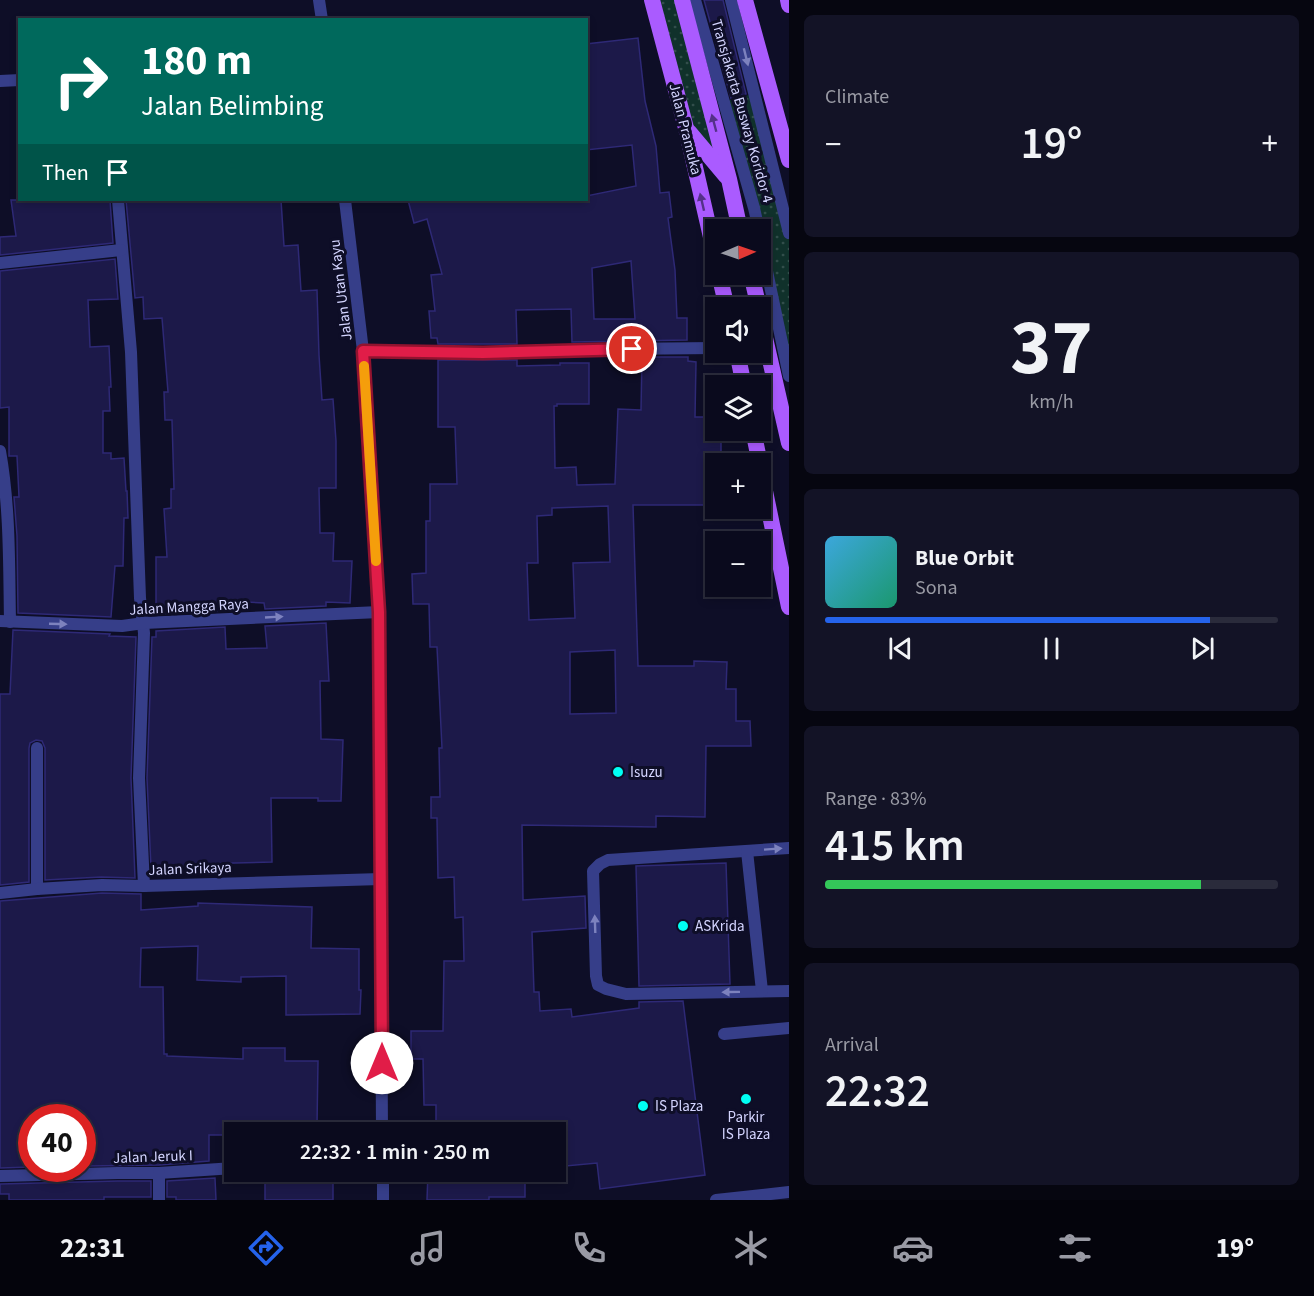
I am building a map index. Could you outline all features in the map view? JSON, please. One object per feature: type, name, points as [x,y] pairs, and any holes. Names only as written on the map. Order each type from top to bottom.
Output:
[{"type":"main road","name":"Jalan Pramuka","points":[[652,0],[686,128],[707,219]]},
{"type":"main road","name":"Jalan Pramuka","points":[[682,0],[738,219]]},
{"type":"main road","points":[[745,0],[789,160]]},
{"type":"main road","points":[[788,0],[789,5]]},
{"type":"main road","points":[[686,128],[729,179]]},
{"type":"main road","points":[[771,363],[789,443]]},
{"type":"main road","points":[[771,519],[789,607]]},
{"type":"street","points":[[319,0],[322,18]]},
{"type":"street","name":"Transjakarta Busway Koridor 4","points":[[695,0],[756,219]]},
{"type":"street","name":"Transjakarta Busway Koridor 4","points":[[731,0],[789,233]]},
{"type":"street","points":[[0,81],[18,80]]},
{"type":"street","points":[[118,201],[131,352],[144,623],[139,778],[144,886]]},
{"type":"street","name":"Jalan Utan Kayu","points":[[345,201],[363,351],[379,612],[382,1122]]},
{"type":"street","points":[[0,262],[121,250]]},
{"type":"street","points":[[770,285],[789,376]]},
{"type":"street","points":[[363,351],[483,353],[705,348]]},
{"type":"street","points":[[0,452],[8,523],[5,621]]},
{"type":"street","name":"Jalan Mangga Raya","points":[[5,621],[122,626],[379,612]]},
{"type":"street","points":[[37,748],[38,889]]},
{"type":"street","points":[[789,848],[608,860],[593,871],[598,985],[626,994],[789,991]]},
{"type":"street","points":[[747,851],[762,991]]},
{"type":"street","name":"Jalan Srikaya","points":[[0,892],[102,885],[144,886],[381,879]]},
{"type":"street","points":[[724,1034],[789,1028]]},
{"type":"street","name":"Jalan Jeruk I","points":[[0,1176],[159,1173],[224,1169]]},
{"type":"street","points":[[159,1173],[159,1200]]},
{"type":"street","points":[[383,1182],[383,1200]]},
{"type":"street","points":[[716,1200],[789,1192]]},
{"type":"green space","points":[[652,0],[682,0],[729,179],[686,128]]},
{"type":"green space","points":[[753,94],[789,233],[789,376],[768,285],[771,285],[771,219],[753,219],[726,101]]},
{"type":"building","points":[[704,0],[723,0],[746,94],[731,98]]},
{"type":"building","points":[[638,38],[645,101],[656,146],[660,193],[669,192],[672,217],[668,218],[675,270],[677,318],[687,318],[687,340],[572,342],[571,309],[516,310],[517,344],[438,344],[437,338],[431,338],[429,311],[435,311],[431,275],[442,274],[427,219],[414,223],[408,201],[588,201],[588,196],[636,186],[632,145],[588,150],[588,44]],"holes":[[[631,261],[635,319],[594,319],[592,268]]]},
{"type":"building","points":[[11,200],[110,201],[113,243],[0,255],[0,237],[16,236]]},
{"type":"building","points":[[126,201],[281,201],[284,246],[298,245],[301,291],[317,290],[322,400],[333,399],[336,441],[336,488],[319,488],[320,533],[334,533],[333,561],[352,561],[350,603],[326,602],[326,606],[265,609],[264,603],[224,601],[225,611],[156,614],[156,557],[167,557],[164,509],[171,508],[171,489],[174,489],[172,420],[165,420],[164,392],[168,392],[162,318],[144,319],[143,297],[135,298]]},
{"type":"building","points":[[115,259],[118,299],[88,300],[90,347],[109,346],[110,411],[103,411],[103,453],[111,453],[111,459],[124,458],[127,491],[128,518],[124,518],[123,566],[115,566],[111,617],[18,613],[14,497],[19,497],[17,456],[9,456],[9,407],[0,408],[0,271]]},
{"type":"building","points":[[642,357],[688,357],[688,361],[696,362],[695,417],[705,417],[705,441],[721,441],[721,453],[705,453],[705,505],[633,505],[638,666],[694,666],[694,661],[727,662],[726,689],[736,689],[736,721],[750,721],[751,746],[706,746],[705,817],[656,816],[656,827],[522,825],[523,900],[585,896],[586,928],[532,932],[534,992],[539,992],[540,1011],[571,1009],[572,1017],[639,1008],[639,1002],[683,1001],[705,1175],[600,1189],[597,1163],[566,1166],[566,1122],[436,1122],[436,1105],[424,1105],[423,1059],[411,1059],[411,1031],[443,1031],[444,961],[464,961],[463,917],[455,918],[454,877],[438,878],[437,818],[431,818],[431,797],[440,797],[439,748],[442,748],[437,647],[430,647],[429,604],[413,604],[412,574],[426,573],[426,521],[430,521],[430,484],[457,484],[455,427],[438,427],[438,360],[517,360],[517,366],[589,363],[589,404],[557,404],[554,406],[555,468],[576,467],[577,485],[615,484],[618,409],[641,410]],"holes":[[[608,506],[610,562],[573,563],[575,618],[529,620],[527,563],[538,563],[537,516],[552,515],[552,508]],[[615,650],[616,713],[570,714],[570,652]]]},
{"type":"building","points":[[326,623],[329,681],[320,681],[321,739],[343,740],[341,801],[318,801],[318,798],[271,798],[272,862],[192,864],[192,867],[151,868],[147,778],[152,637],[156,637],[156,631],[225,627],[226,649],[267,648],[265,626]]},
{"type":"building","points":[[13,630],[136,637],[131,778],[135,878],[45,880],[45,748],[42,741],[36,740],[30,743],[29,748],[29,882],[0,885],[0,694],[10,694]]},
{"type":"building","name":"ASKrida","points":[[726,863],[730,984],[639,986],[636,866]]},
{"type":"building","points":[[102,893],[141,894],[141,910],[198,906],[198,903],[312,907],[311,948],[359,949],[360,1014],[286,1015],[286,976],[241,977],[241,982],[197,980],[198,946],[141,948],[140,987],[163,987],[164,1054],[167,1056],[243,1059],[243,1048],[285,1048],[285,1061],[318,1061],[317,1122],[224,1122],[224,1135],[209,1135],[209,1161],[159,1165],[96,1166],[96,1104],[18,1104],[18,1167],[0,1168],[0,901]]},
{"type":"building","points":[[215,1178],[216,1200],[176,1200],[176,1197],[167,1197],[167,1181]]},
{"type":"building","points":[[151,1181],[151,1197],[104,1197],[104,1200],[9,1200],[9,1194],[0,1194],[0,1184]]},
{"type":"building","points":[[265,1182],[333,1182],[333,1200],[265,1200]]},
{"type":"building","points":[[428,1182],[525,1182],[525,1197],[489,1197],[489,1200],[427,1200]]},
{"type":"slow traffic","points":[[364,366],[376,561]]},
{"type":"place","name":"Isuzu","points":[[618,772]]},
{"type":"place","name":"ASKrida","points":[[683,926]]},
{"type":"place","name":"Parkir IS Plaza","points":[[746,1099]]},
{"type":"place","name":"IS Plaza","points":[[643,1106]]},
{"type":"route","points":[[382,1063],[379,612],[363,351],[483,353],[632,349]]}]
